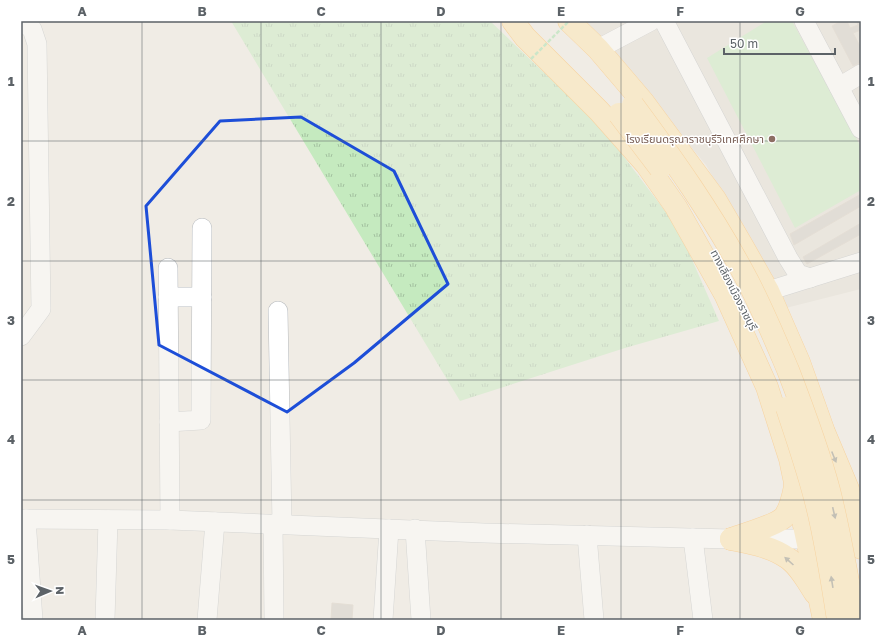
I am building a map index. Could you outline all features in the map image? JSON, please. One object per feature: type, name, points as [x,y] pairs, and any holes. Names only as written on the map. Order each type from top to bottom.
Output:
[{"type":"main road","name":"ทางเลี่ยงเมืองราชบุรี","points":[[513,21],[525,37],[604,116],[646,164],[676,208],[726,294],[767,387],[790,459],[806,539],[823,611]]},
{"type":"main road","name":"ทางเลี่ยงเมืองราชบุรี","points":[[519,21],[534,37],[626,109],[657,163],[696,220],[730,278],[760,341],[786,405],[801,451],[816,503],[826,549],[838,620]]},
{"type":"main road","name":"ทางเลี่ยงเมืองราชบุรี","points":[[560,21],[626,109],[672,158],[709,213],[744,274],[774,336],[813,436],[829,489],[843,551],[855,620]]},
{"type":"main road","points":[[569,21],[598,49],[644,103],[714,199],[768,291],[799,362],[824,432],[848,489],[860,539]]},
{"type":"main road","points":[[731,539],[765,527],[784,517],[792,501],[795,483]]},
{"type":"main road","points":[[848,489],[861,509]]},
{"type":"main road","points":[[731,539],[765,547],[787,557],[801,572],[823,611]]},
{"type":"street","points":[[21,21],[32,29],[37,44],[41,309],[21,336]]},
{"type":"street","points":[[598,49],[651,21]]},
{"type":"street","points":[[664,21],[788,258],[798,274],[810,278]]},
{"type":"street","points":[[804,21],[861,129]]},
{"type":"street","points":[[839,87],[861,74]]},
{"type":"street","points":[[169,422],[200,420],[202,228]]},
{"type":"street","points":[[768,291],[861,262]]},
{"type":"street","points":[[168,268],[170,520]]},
{"type":"street","points":[[168,297],[202,297]]},
{"type":"street","points":[[274,620],[278,524],[278,310]]},
{"type":"street","points":[[33,620],[24,519],[170,520],[389,529],[731,539],[860,539]]},
{"type":"street","points":[[106,620],[108,520]]},
{"type":"street","points":[[207,620],[215,522]]},
{"type":"street","points":[[383,620],[389,529]]},
{"type":"street","points":[[415,529],[421,620]]},
{"type":"street","points":[[587,535],[594,620]]},
{"type":"street","points":[[693,538],[703,620]]},
{"type":"path","points":[[531,59],[569,21]]},
{"type":"highlighted area","points":[[301,117],[394,171],[448,284],[354,363],[287,412],[159,345],[146,206],[220,121]]},
{"type":"shaded area","name":"โรงเรียนดรุณาราชบุรีวิเทศศึกษา","points":[[585,21],[861,21],[861,289],[786,308],[706,165]]},
{"type":"green space","points":[[231,21],[490,21],[602,128],[678,228],[719,321],[625,348],[460,401]]},
{"type":"green space","points":[[767,21],[792,21],[861,147],[861,190],[795,228],[707,58]]},
{"type":"building","points":[[841,21],[847,21],[850,28],[858,25],[861,30],[853,33],[861,48],[861,62],[853,66],[832,26]]},
{"type":"building","points":[[861,21],[861,31],[857,23]]},
{"type":"building","points":[[861,194],[861,206],[794,245],[790,234]]},
{"type":"building","points":[[861,223],[861,234],[807,264],[803,257]]},
{"type":"building","points":[[332,603],[353,605],[352,620],[331,620]]},
{"type":"place","name":"โรงเรียนดรุณาราชบุรีวิเทศศึกษา","points":[[772,139]]}]
